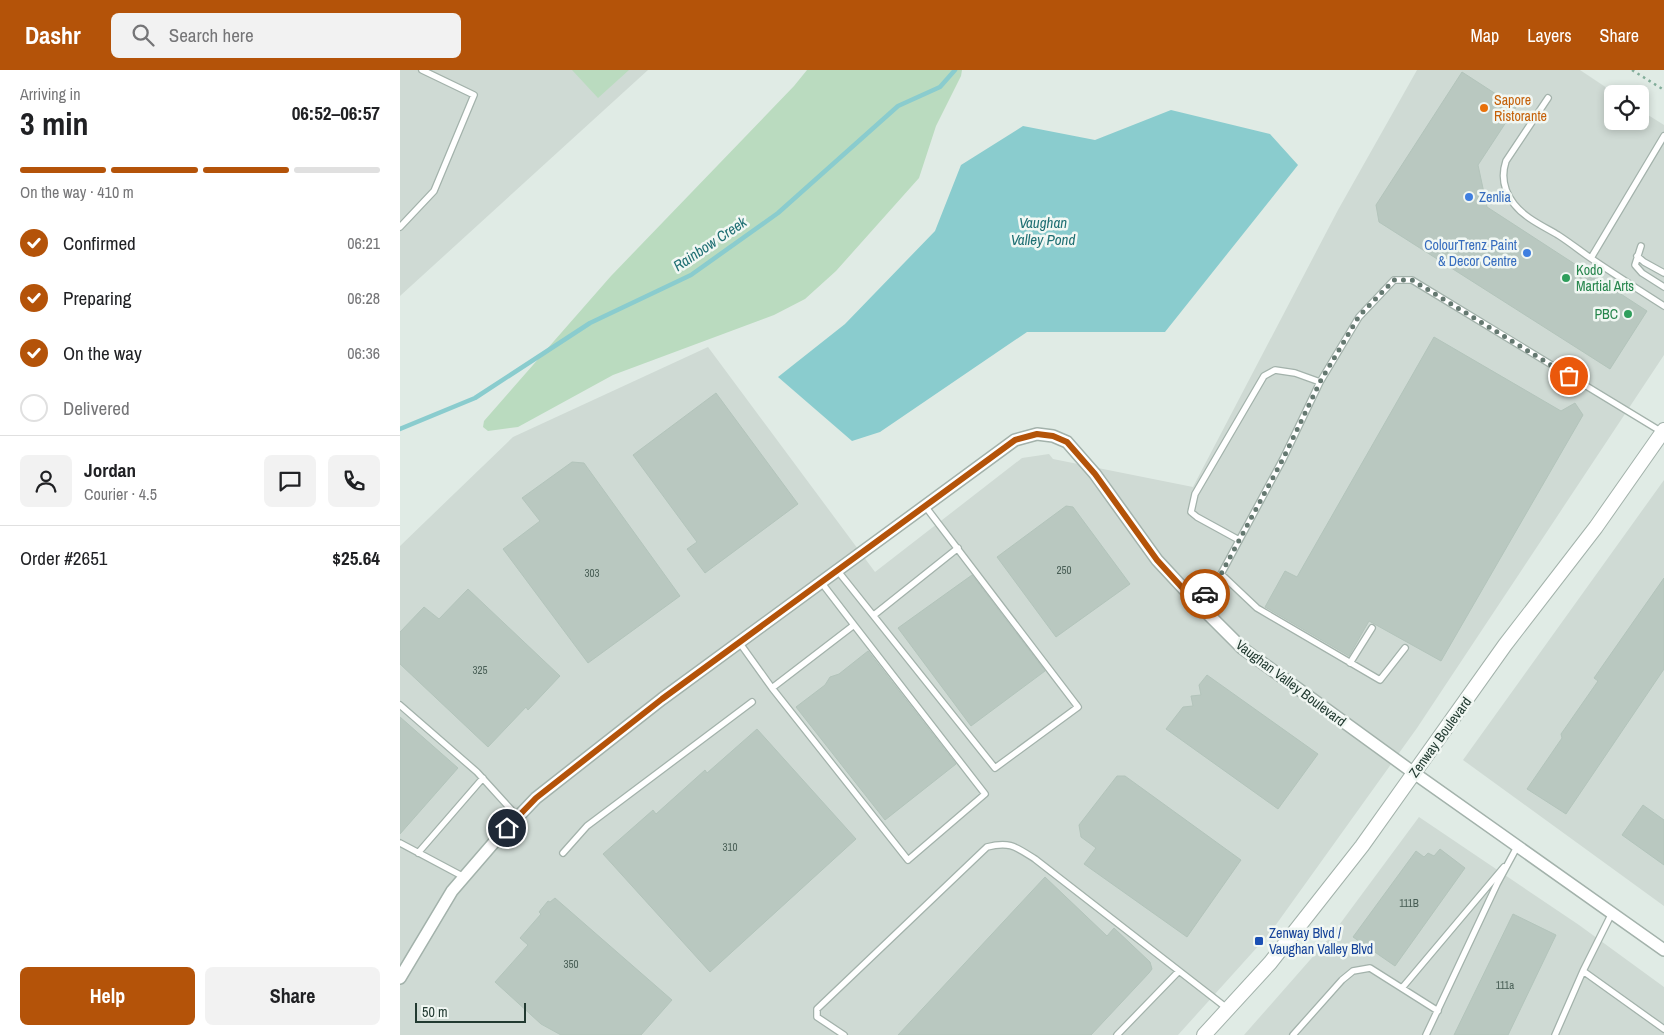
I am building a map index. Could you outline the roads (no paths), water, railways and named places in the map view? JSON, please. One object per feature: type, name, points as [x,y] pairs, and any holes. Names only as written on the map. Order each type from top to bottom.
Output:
[{"type":"street","name":"Zenway Boulevard","points":[[1204,1035],[1275,956],[1362,846],[1505,645],[1596,527],[1663,431]]},
{"type":"street","name":"Vaughan Valley Boulevard","points":[[400,978],[452,891],[517,816],[536,798],[739,642],[1015,440],[1037,434],[1053,436],[1067,442],[1095,474],[1157,560],[1197,604],[1242,648],[1414,773],[1664,950]]},
{"type":"lane","points":[[400,227],[434,191],[474,95],[422,70]]},
{"type":"lane","points":[[1548,98],[1506,160],[1503,170],[1504,185],[1514,204],[1521,211],[1664,306]]},
{"type":"lane","points":[[1591,258],[1664,136]]},
{"type":"lane","points":[[1641,246],[1634,265],[1642,273],[1664,287]]},
{"type":"lane","points":[[1637,256],[1664,273]]},
{"type":"lane","points":[[1197,604],[1221,574],[1283,459],[1320,382],[1359,316],[1394,280],[1412,280],[1663,431]]},
{"type":"lane","points":[[1238,540],[1197,517],[1192,512],[1195,494],[1264,376],[1276,370],[1295,372],[1320,382]]},
{"type":"lane","points":[[837,570],[995,768],[1078,707],[925,506]]},
{"type":"lane","points":[[874,615],[958,548]]},
{"type":"lane","points":[[1221,574],[1258,608],[1380,680],[1404,648]]},
{"type":"lane","points":[[739,642],[772,688],[908,860],[985,794],[821,582]]},
{"type":"lane","points":[[772,688],[854,625]]},
{"type":"lane","points":[[1350,663],[1372,628]]},
{"type":"lane","points":[[563,853],[587,826],[752,702]]},
{"type":"lane","points":[[400,705],[483,778],[517,816]]},
{"type":"lane","points":[[418,853],[483,778]]},
{"type":"lane","points":[[400,843],[464,877]]},
{"type":"lane","points":[[844,1035],[817,1017],[817,1009],[986,847],[997,844],[1013,845],[1035,860],[1228,1009]]},
{"type":"lane","points":[[1426,1035],[1497,884],[1517,846]]},
{"type":"lane","points":[[1402,988],[1512,857]]},
{"type":"lane","points":[[1555,1035],[1583,971],[1612,913]]},
{"type":"lane","points":[[1293,1035],[1342,980],[1353,971],[1370,968],[1438,1011]]},
{"type":"lane","points":[[1117,1035],[1179,971]]},
{"type":"lane","points":[[1583,971],[1664,1028]]},
{"type":"water","name":"Vaughan Valley Pond","points":[[1171,110],[1270,134],[1298,165],[1165,332],[1027,332],[880,432],[852,441],[778,377],[845,324],[935,231],[961,165],[1023,126],[1095,140]]},
{"type":"waterway","name":"Rainbow Creek","points":[[400,429],[475,398],[590,323],[691,275],[778,213],[898,106],[940,87],[955,70]]},
{"type":"place","name":"Sapore Ristorante","points":[[1484,108]]},
{"type":"place","name":"Zenlia","points":[[1469,197]]},
{"type":"place","name":"ColourTrenz Paint & Decor Centre","points":[[1527,253]]},
{"type":"place","name":"Kodo Martial Arts","points":[[1566,278]]},
{"type":"place","name":"PBC","points":[[1628,314]]},
{"type":"place","name":"Zenway Blvd / Vaughan Valley Blvd","points":[[1259,941]]}]
